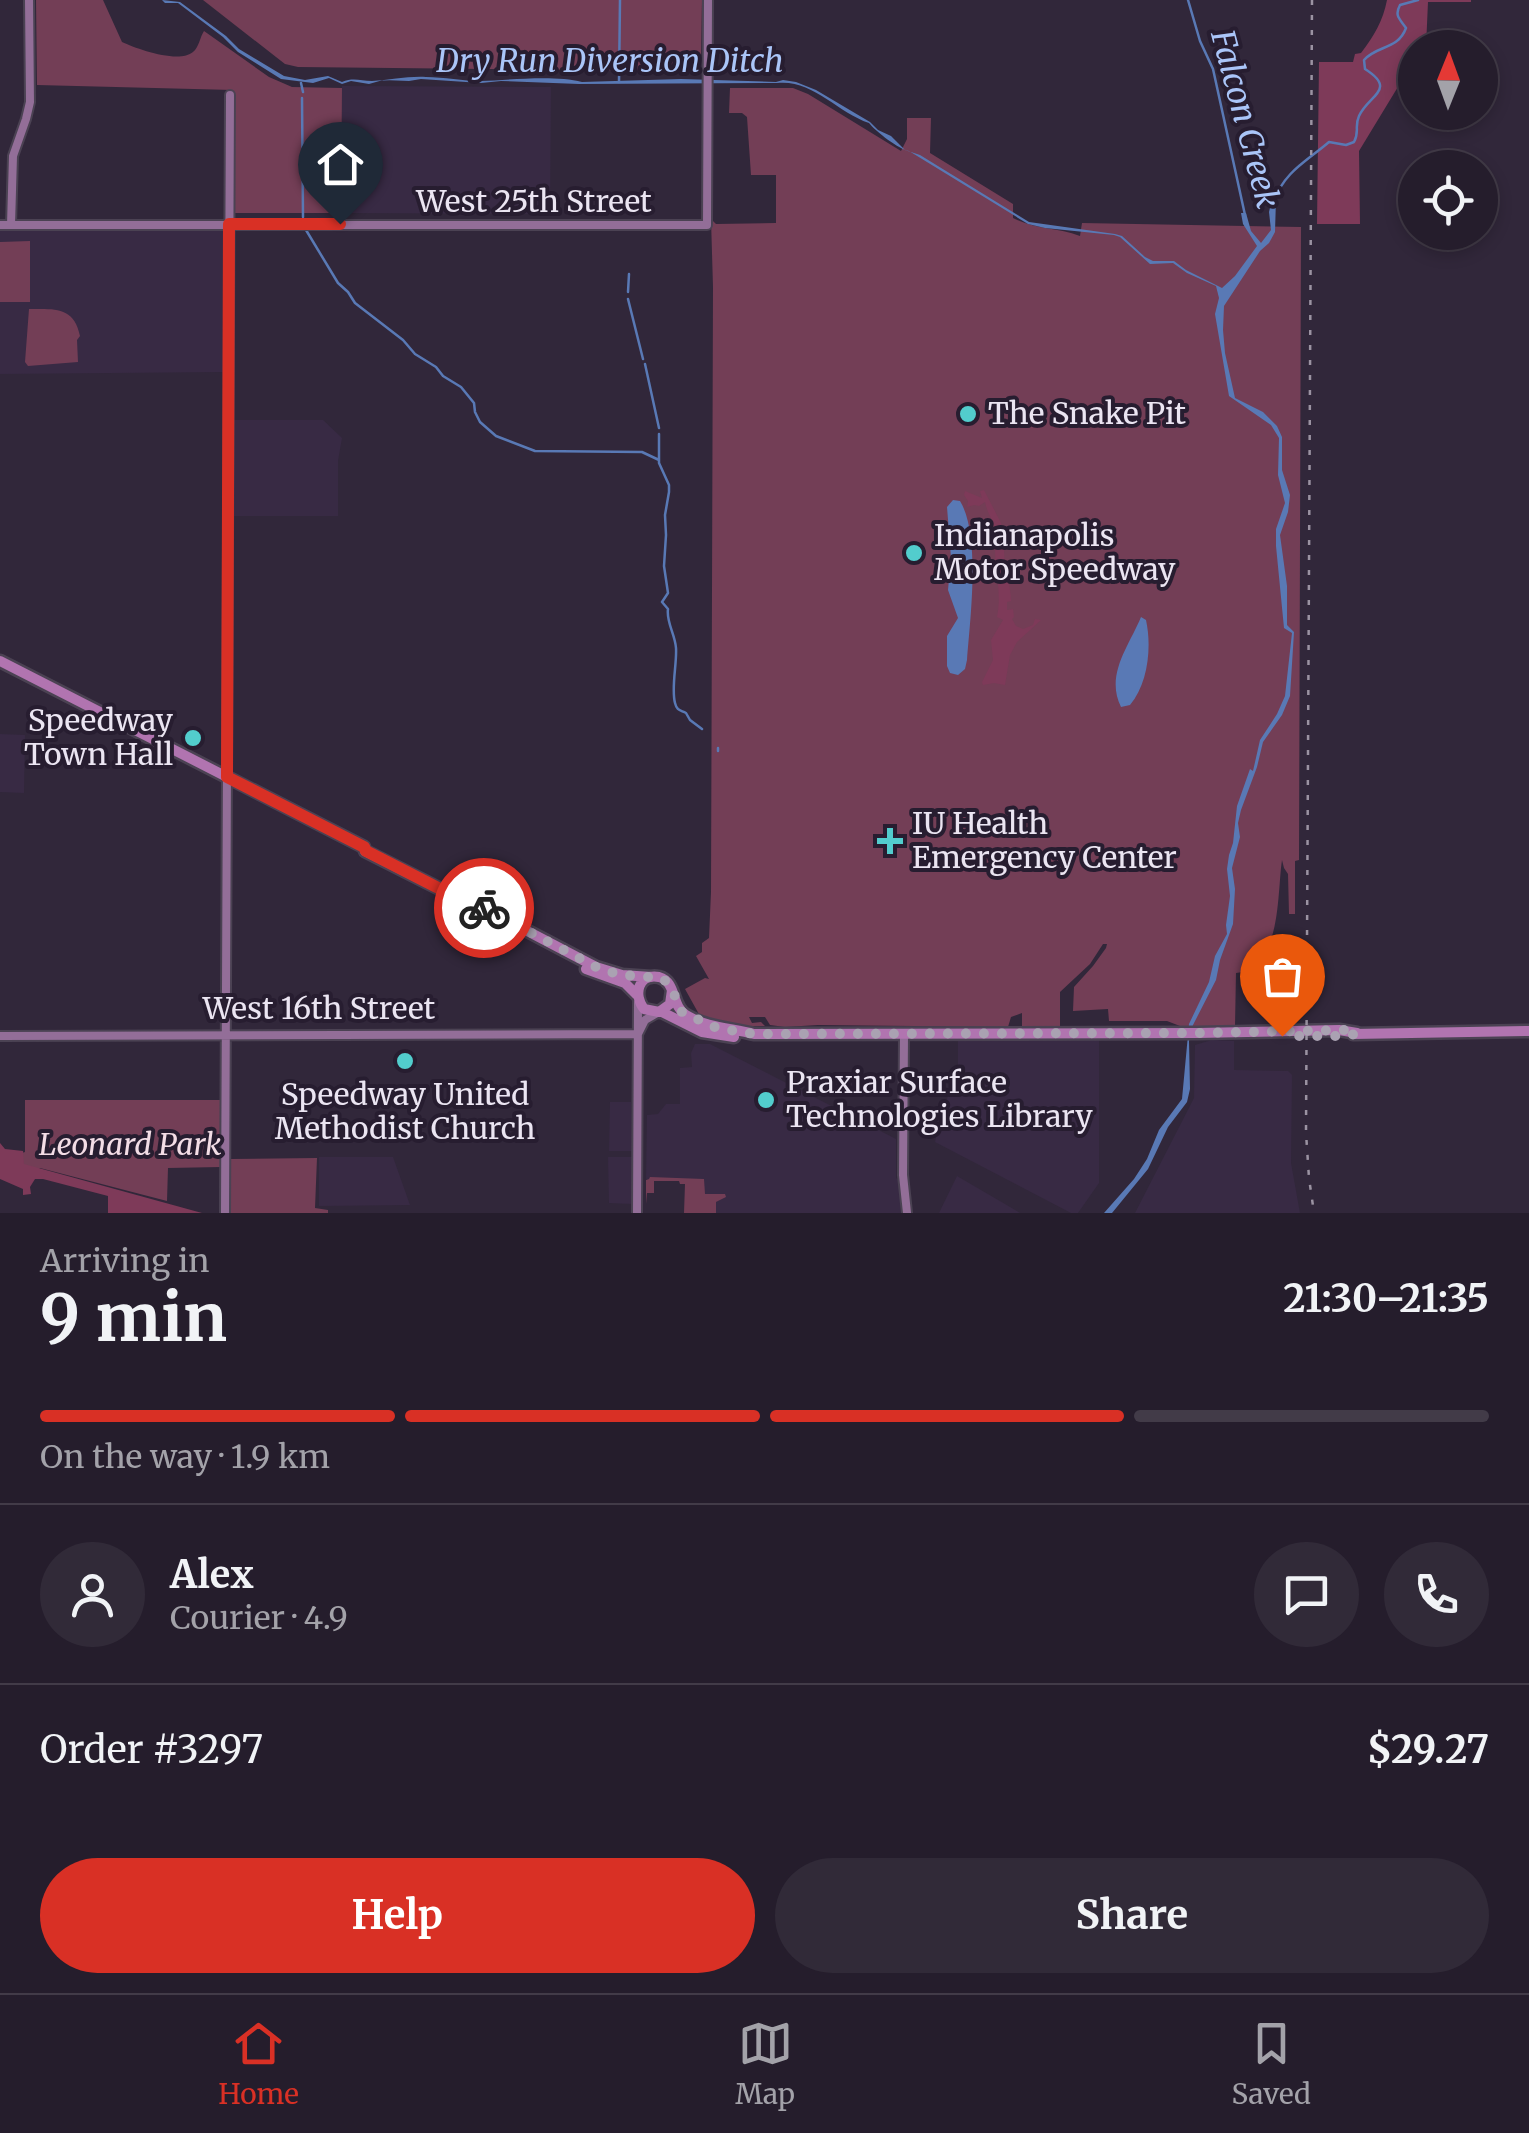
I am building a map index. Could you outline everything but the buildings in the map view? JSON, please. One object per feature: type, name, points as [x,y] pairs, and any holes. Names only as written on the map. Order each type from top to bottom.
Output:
[{"type":"main road","points":[[11,225],[12,160],[30,104],[29,0]]},
{"type":"main road","name":"West 25th Street","points":[[0,225],[707,225],[708,0]]},
{"type":"main road","points":[[225,1213],[230,94]]},
{"type":"main road","points":[[0,664],[600,969],[664,980],[686,1015],[722,1029],[754,1034],[1529,1031]]},
{"type":"main road","points":[[450,894],[451,898],[591,972],[627,984],[646,1010],[714,1035],[750,1038],[754,1034]]},
{"type":"main road","points":[[637,1213],[638,996],[642,983],[655,977]]},
{"type":"main road","points":[[638,1034],[645,1020],[670,1004],[672,990]]},
{"type":"main road","name":"West 16th Street","points":[[0,1036],[638,1034]]},
{"type":"main road","points":[[904,1034],[903,1181],[907,1213]]},
{"type":"shaded area","points":[[1387,0],[1471,0],[1428,2],[1427,30],[1398,30],[1398,87],[1359,151],[1360,224],[1317,224],[1319,62],[1353,62],[1383,15]]},
{"type":"shaded area","points":[[342,86],[551,87],[550,214],[341,213]]},
{"type":"shaded area","points":[[223,227],[223,372],[0,374],[0,229]]},
{"type":"shaded area","points":[[234,420],[323,420],[342,438],[338,516],[233,516]]},
{"type":"shaded area","points":[[984,490],[1001,523],[1005,541],[1011,601],[1007,602],[1007,610],[1013,609],[1012,619],[1023,629],[1033,625],[1035,619],[1041,620],[1017,642],[1010,655],[1005,685],[982,682],[993,660],[991,640],[1003,620],[997,617],[995,549],[988,547],[994,523],[985,502],[967,507],[964,495],[965,491],[982,498],[980,491]]},
{"type":"shaded area","points":[[0,734],[25,735],[24,793],[0,792]]},
{"type":"shaded area","points":[[958,1040],[1099,1040],[1099,1183],[1078,1213],[1071,1213],[935,1142],[942,1107],[958,1079]]},
{"type":"shaded area","points":[[1212,1040],[1234,1041],[1234,1070],[1288,1071],[1292,1075],[1291,1163],[1300,1213],[1135,1213],[1194,1098],[1195,1045]]},
{"type":"shaded area","points":[[695,1044],[710,1044],[896,1139],[901,1213],[716,1213],[716,1202],[725,1197],[704,1194],[704,1179],[646,1179],[647,1115],[658,1114],[666,1104],[680,1104],[680,1068],[692,1067]]},
{"type":"shaded area","points":[[610,1102],[631,1102],[632,1151],[609,1151]]},
{"type":"shaded area","points":[[0,1143],[5,1149],[23,1151],[24,1164],[202,1213],[108,1213],[108,1196],[43,1179],[35,1179],[31,1194],[23,1195],[23,1189],[0,1179]]},
{"type":"shaded area","points":[[319,1157],[393,1157],[410,1205],[319,1206]]},
{"type":"shaded area","points":[[608,1157],[632,1157],[632,1204],[609,1203]]},
{"type":"shaded area","points":[[957,1176],[1005,1204],[1020,1213],[939,1213]]},
{"type":"green space","points":[[36,0],[103,0],[122,42],[168,56],[187,55],[195,50],[204,31],[269,77],[292,87],[342,88],[341,213],[235,213],[233,90],[37,85]]},
{"type":"green space","points":[[203,0],[702,0],[701,57],[696,66],[680,71],[298,67],[285,64]]},
{"type":"green space","name":"Indianapolis Motor Speedway","points":[[730,88],[793,88],[901,151],[907,139],[907,118],[931,118],[930,153],[1013,204],[1013,218],[1030,225],[1080,236],[1082,223],[1301,227],[1299,860],[1295,861],[1295,914],[1289,914],[1288,874],[1282,860],[1269,944],[1262,959],[1251,969],[1236,973],[1235,1026],[1109,1021],[1108,1009],[1073,1011],[1074,987],[1107,944],[1060,992],[1060,1026],[1022,1027],[1022,1013],[1011,1017],[1008,1027],[785,1027],[770,1025],[765,1017],[749,1017],[752,1023],[765,1026],[722,1027],[700,1016],[685,989],[709,979],[696,956],[709,938],[711,892],[711,219],[716,224],[776,223],[776,175],[751,175],[747,117],[729,113]]},
{"type":"green space","points":[[30,241],[30,302],[0,302],[0,242]]},
{"type":"green space","points":[[29,309],[62,311],[73,319],[80,336],[78,362],[28,366],[25,362]]},
{"type":"green space","name":"Leonard Park","points":[[25,1100],[221,1100],[221,1167],[168,1168],[167,1201],[40,1168],[25,1179]]},
{"type":"green space","points":[[317,1158],[315,1208],[328,1213],[231,1213],[231,1159]]},
{"type":"green space","points":[[704,1179],[705,1194],[726,1197],[716,1202],[716,1213],[684,1213],[685,1184],[654,1181],[654,1193],[647,1193],[646,1204],[646,1180]]},
{"type":"water","points":[[162,0],[180,2],[239,49],[284,76],[305,80],[328,76],[342,82],[383,80],[342,84],[329,78],[313,83],[281,79],[238,52],[178,3]]},
{"type":"water","points":[[383,80],[783,80],[816,90],[891,136],[905,150],[888,140],[869,123],[813,91],[790,83],[579,84]]},
{"type":"water","points":[[910,152],[1029,222],[1122,236],[1145,257],[1174,261],[1222,288],[1257,246],[1241,213],[1246,213],[1251,231],[1261,243],[1271,230],[1269,212],[1272,199],[1276,199],[1275,232],[1224,306],[1223,330],[1235,398],[1263,412],[1282,437],[1282,470],[1290,495],[1280,535],[1287,586],[1287,625],[1294,632],[1290,696],[1263,742],[1241,810],[1240,837],[1232,868],[1233,924],[1216,980],[1193,1025],[1187,1102],[1168,1127],[1148,1169],[1112,1213],[1104,1213],[1134,1179],[1159,1130],[1182,1099],[1189,1024],[1227,934],[1227,869],[1237,806],[1250,769],[1253,771],[1260,740],[1285,696],[1292,633],[1284,628],[1276,546],[1276,529],[1285,503],[1278,475],[1279,438],[1271,425],[1229,396],[1215,314],[1219,298],[1216,286],[1187,273],[1173,263],[1150,264],[1114,235],[1028,224]]},
{"type":"water","points":[[953,500],[960,501],[966,516],[972,556],[967,660],[958,675],[950,673],[947,666],[947,636],[958,618],[948,590],[951,558],[947,507]]},
{"type":"water","points":[[1141,617],[1146,620],[1149,642],[1145,676],[1130,705],[1121,707],[1117,672]]},
{"type":"waterway","name":"Dry Run Diversion Ditch","points":[[619,82],[620,0]]},
{"type":"waterway","name":"Falcon Creek","points":[[1188,0],[1213,69],[1245,215]]},
{"type":"waterway","points":[[1274,201],[1290,175],[1329,142],[1354,142],[1359,116],[1380,88],[1375,76],[1365,69],[1364,60],[1398,40],[1406,28],[1398,9],[1418,0]]},
{"type":"waterway","points":[[301,83],[303,92]]},
{"type":"waterway","points":[[302,98],[303,217]]},
{"type":"waterway","points":[[306,230],[355,303],[461,387],[474,403],[480,422],[496,436],[535,451],[642,452],[659,460]]},
{"type":"waterway","points":[[628,292],[629,274]]},
{"type":"waterway","points":[[628,299],[643,359]]},
{"type":"waterway","points":[[645,364],[659,428]]},
{"type":"waterway","points":[[659,434],[659,463],[669,485],[664,566],[668,593],[662,602],[668,609],[676,648],[674,697],[678,709],[702,729]]},
{"type":"railway","points":[[1312,0],[1306,1133],[1314,1213]]},
{"type":"way so far","points":[[484,908],[600,969],[662,978],[670,985],[682,1012],[732,1031],[1357,1033],[1282,1036]]},
{"type":"place","name":"The Snake Pit","points":[[968,414]]},
{"type":"place","name":"Indianapolis Motor Speedway","points":[[914,553]]},
{"type":"place","name":"Speedway Town Hall","points":[[193,738]]},
{"type":"place","name":"IU Health Emergency Center","points":[[890,841]]},
{"type":"place","name":"Speedway United Methodist Church","points":[[405,1061]]},
{"type":"place","name":"Praxiar Surface Technologies Library","points":[[766,1100]]},
{"type":"route","points":[[340,224],[229,224],[227,777],[400,869],[484,908]]}]
